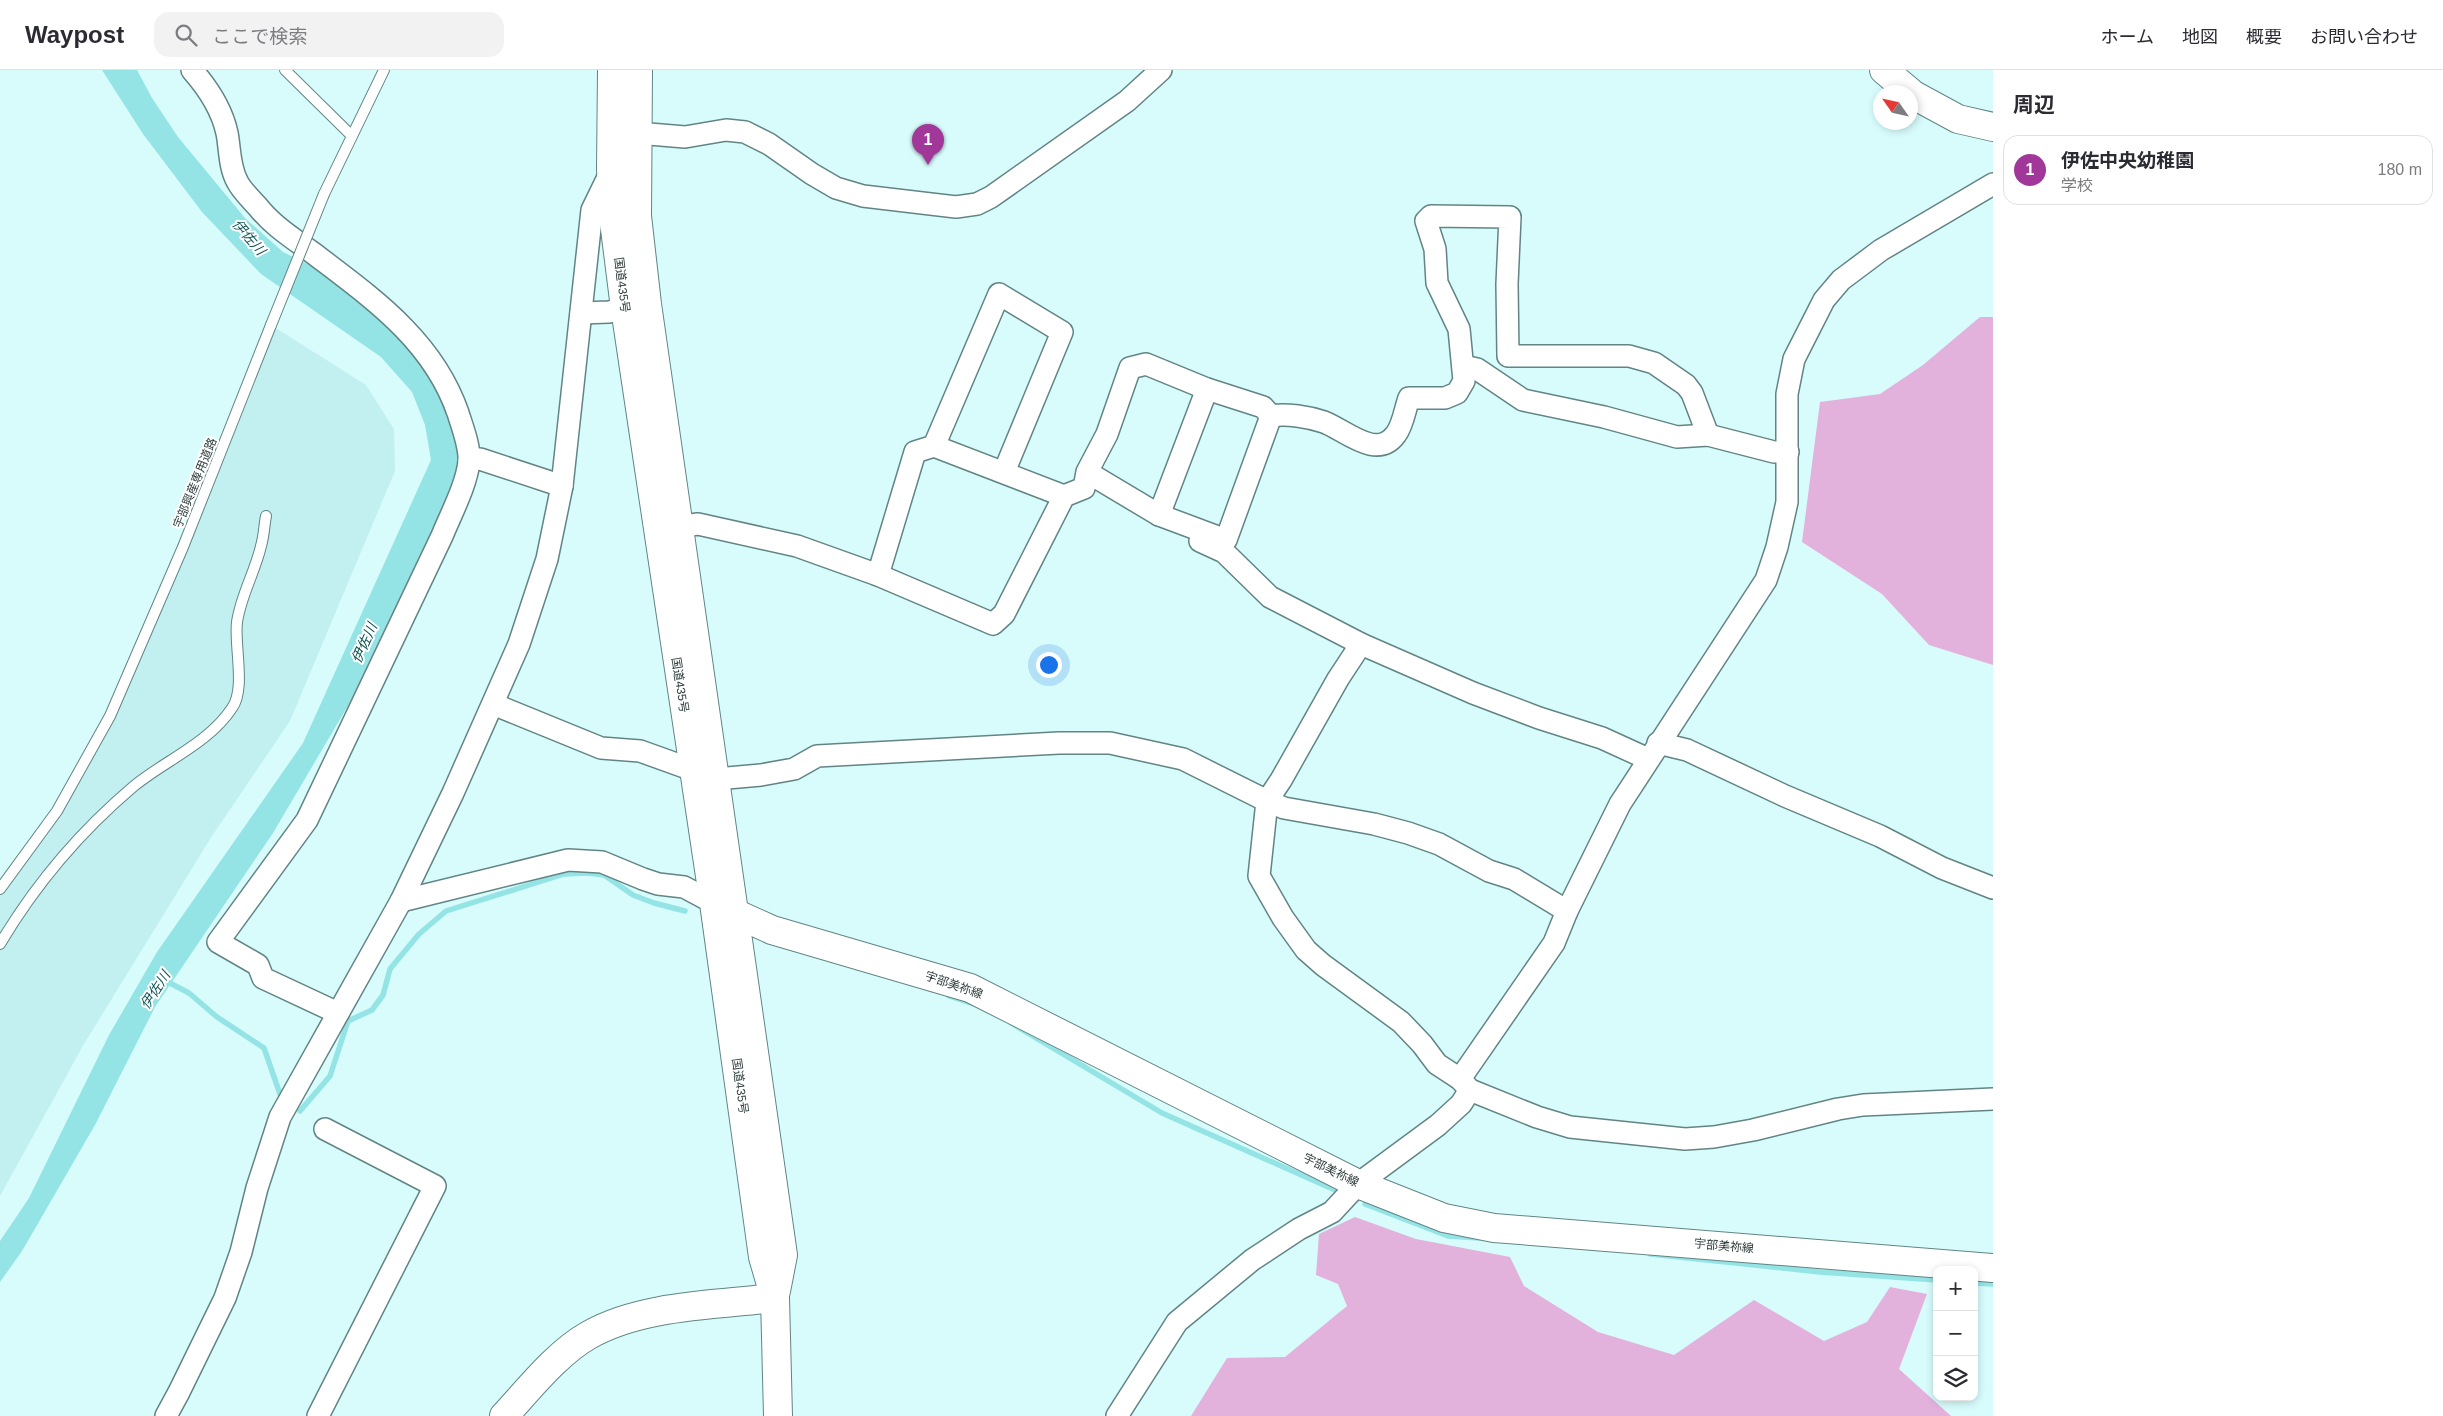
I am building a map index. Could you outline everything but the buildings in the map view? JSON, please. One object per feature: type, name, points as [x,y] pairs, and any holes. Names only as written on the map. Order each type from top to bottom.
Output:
[{"type":"main road","name":"国道435号","points":[[612,70],[611,170],[614,221],[636,306],[725,909],[783,1255],[775,1298],[778,1416]]},
{"type":"main road","name":"国道435号","points":[[636,306],[638,70]]},
{"type":"main road","points":[[1884,70],[1901,85]]},
{"type":"main road","points":[[1918,97],[1958,118],[1993,127]]},
{"type":"main road","name":"宇部美祢線","points":[[725,909],[772,930],[970,988],[1358,1184],[1444,1218],[1494,1228],[1993,1268]]},
{"type":"main road","points":[[504,1416],[548,1368],[588,1336],[619,1321],[660,1312],[775,1298]]},
{"type":"street","points":[[192,70],[220,111],[237,182],[260,210],[278,227],[374,299],[407,330],[430,358],[450,391],[462,426],[469,460],[460,493],[442,536],[307,820],[218,942],[258,965],[263,978],[338,1013]]},
{"type":"street","points":[[637,133],[685,137],[726,130],[745,132],[769,144],[836,188],[863,196],[956,207],[978,204],[991,197],[1127,101],[1161,70]]},
{"type":"street","points":[[166,1416],[225,1298],[241,1252],[257,1188],[280,1117],[401,900],[453,793],[520,644],[547,559],[562,486],[592,210],[611,170]]},
{"type":"street","points":[[1117,1416],[1177,1322],[1252,1260],[1300,1229],[1332,1212],[1358,1184],[1438,1126],[1461,1104],[1465,1084],[1554,944],[1567,911],[1620,804],[1766,580],[1778,547],[1787,502],[1787,394],[1794,359],[1824,300],[1841,280],[1882,250],[1993,184]]},
{"type":"street","points":[[1271,416],[1281,414],[1322,421],[1366,444],[1379,446],[1389,442],[1397,433],[1409,398],[1445,398],[1457,393],[1464,381],[1459,329],[1437,283],[1435,249],[1426,221],[1431,216],[1510,216],[1507,284],[1508,356],[1629,356],[1654,363],[1686,385],[1692,393],[1708,435]]},
{"type":"street","points":[[934,446],[999,294],[1062,332],[1004,472]]},
{"type":"street","points":[[581,313],[609,312],[636,306]]},
{"type":"street","points":[[668,528],[698,524],[797,546],[878,575],[993,624],[1004,614],[1064,496],[1084,488],[1087,472],[1107,434],[1130,368],[1146,364],[1207,389],[1263,408],[1271,416]]},
{"type":"street","points":[[1463,366],[1477,370],[1523,400],[1604,417],[1677,437],[1708,435],[1774,452],[1788,452]]},
{"type":"street","points":[[1159,515],[1207,389]]},
{"type":"street","points":[[1087,472],[1159,515],[1226,540],[1271,416]]},
{"type":"street","points":[[878,575],[915,452],[934,446],[1064,496]]},
{"type":"street","points":[[469,460],[480,459],[562,486]]},
{"type":"street","points":[[1184,524],[1190,535],[1224,552],[1270,597],[1361,644],[1473,693],[1637,752],[1687,750],[1785,796],[1880,836],[1951,871],[1993,888]]},
{"type":"street","points":[[1361,644],[1338,679],[1281,780],[1267,801],[1259,876],[1306,950],[1323,965],[1401,1022],[1422,1044],[1437,1064],[1465,1084],[1537,1117],[1570,1127],[1685,1139],[1724,1136],[1838,1109],[1863,1105],[1993,1099]]},
{"type":"street","points":[[493,704],[601,748],[640,751],[705,775],[761,775],[794,769],[817,756],[1059,743],[1110,743],[1183,759],[1284,808],[1374,824],[1439,844],[1490,871],[1514,879],[1567,911]]},
{"type":"street","points":[[401,900],[568,860],[602,862],[643,880],[658,884],[684,886],[725,909]]},
{"type":"street","points":[[318,1416],[435,1186],[325,1130]]},
{"type":"lane","points":[[285,70],[352,135]]},
{"type":"lane","name":"宇部興産専用道路","points":[[0,889],[57,811],[110,716],[183,547],[270,325],[324,194],[384,70]]},
{"type":"lane","points":[[0,944],[21,909],[84,833],[135,785],[208,734],[233,708],[238,694],[237,623],[244,592],[261,546],[266,516]]},
{"type":"shaded area","points":[[1980,317],[1993,317],[1993,665],[1929,645],[1882,594],[1802,542],[1820,402],[1880,394],[1923,365]]},
{"type":"shaded area","points":[[271,325],[366,385],[394,429],[395,471],[290,721],[212,836],[84,1044],[0,1196],[0,889],[57,811],[110,716]]},
{"type":"shaded area","points":[[1355,1217],[1416,1239],[1510,1257],[1524,1286],[1598,1332],[1674,1355],[1754,1300],[1824,1341],[1867,1322],[1890,1287],[1927,1294],[1899,1369],[1951,1416],[1191,1416],[1227,1358],[1285,1357],[1347,1306],[1338,1284],[1316,1275],[1319,1234]]},
{"type":"water","name":"伊佐川","points":[[102,70],[137,70],[152,98],[178,137],[245,218],[283,252],[316,268],[383,318],[413,350],[447,406],[458,443],[458,471],[449,499],[382,648],[273,833],[155,1007],[95,1125],[22,1251],[0,1282],[0,1241],[29,1198],[109,1035],[157,952],[303,743],[431,460],[425,425],[412,392],[381,357],[261,274],[202,212],[143,134]]},
{"type":"waterway","points":[[300,1111],[330,1076],[348,1021],[372,1010],[383,995],[390,969],[419,934],[446,911],[564,874],[587,873],[604,875],[633,895],[685,911]]},
{"type":"waterway","name":"伊佐川","points":[[166,981],[189,993],[217,1017],[264,1048],[281,1097]]},
{"type":"waterway","points":[[949,996],[974,1004]]},
{"type":"waterway","points":[[1011,1023],[1162,1113],[1335,1190]]},
{"type":"waterway","points":[[1365,1204],[1448,1236],[1479,1238]]},
{"type":"waterway","points":[[1650,1254],[1820,1272],[1933,1280]]},
{"type":"waterway","points":[[1978,1283],[1993,1284]]},
{"type":"place","name":"伊佐中央幼稚園","points":[[928,165]]}]
